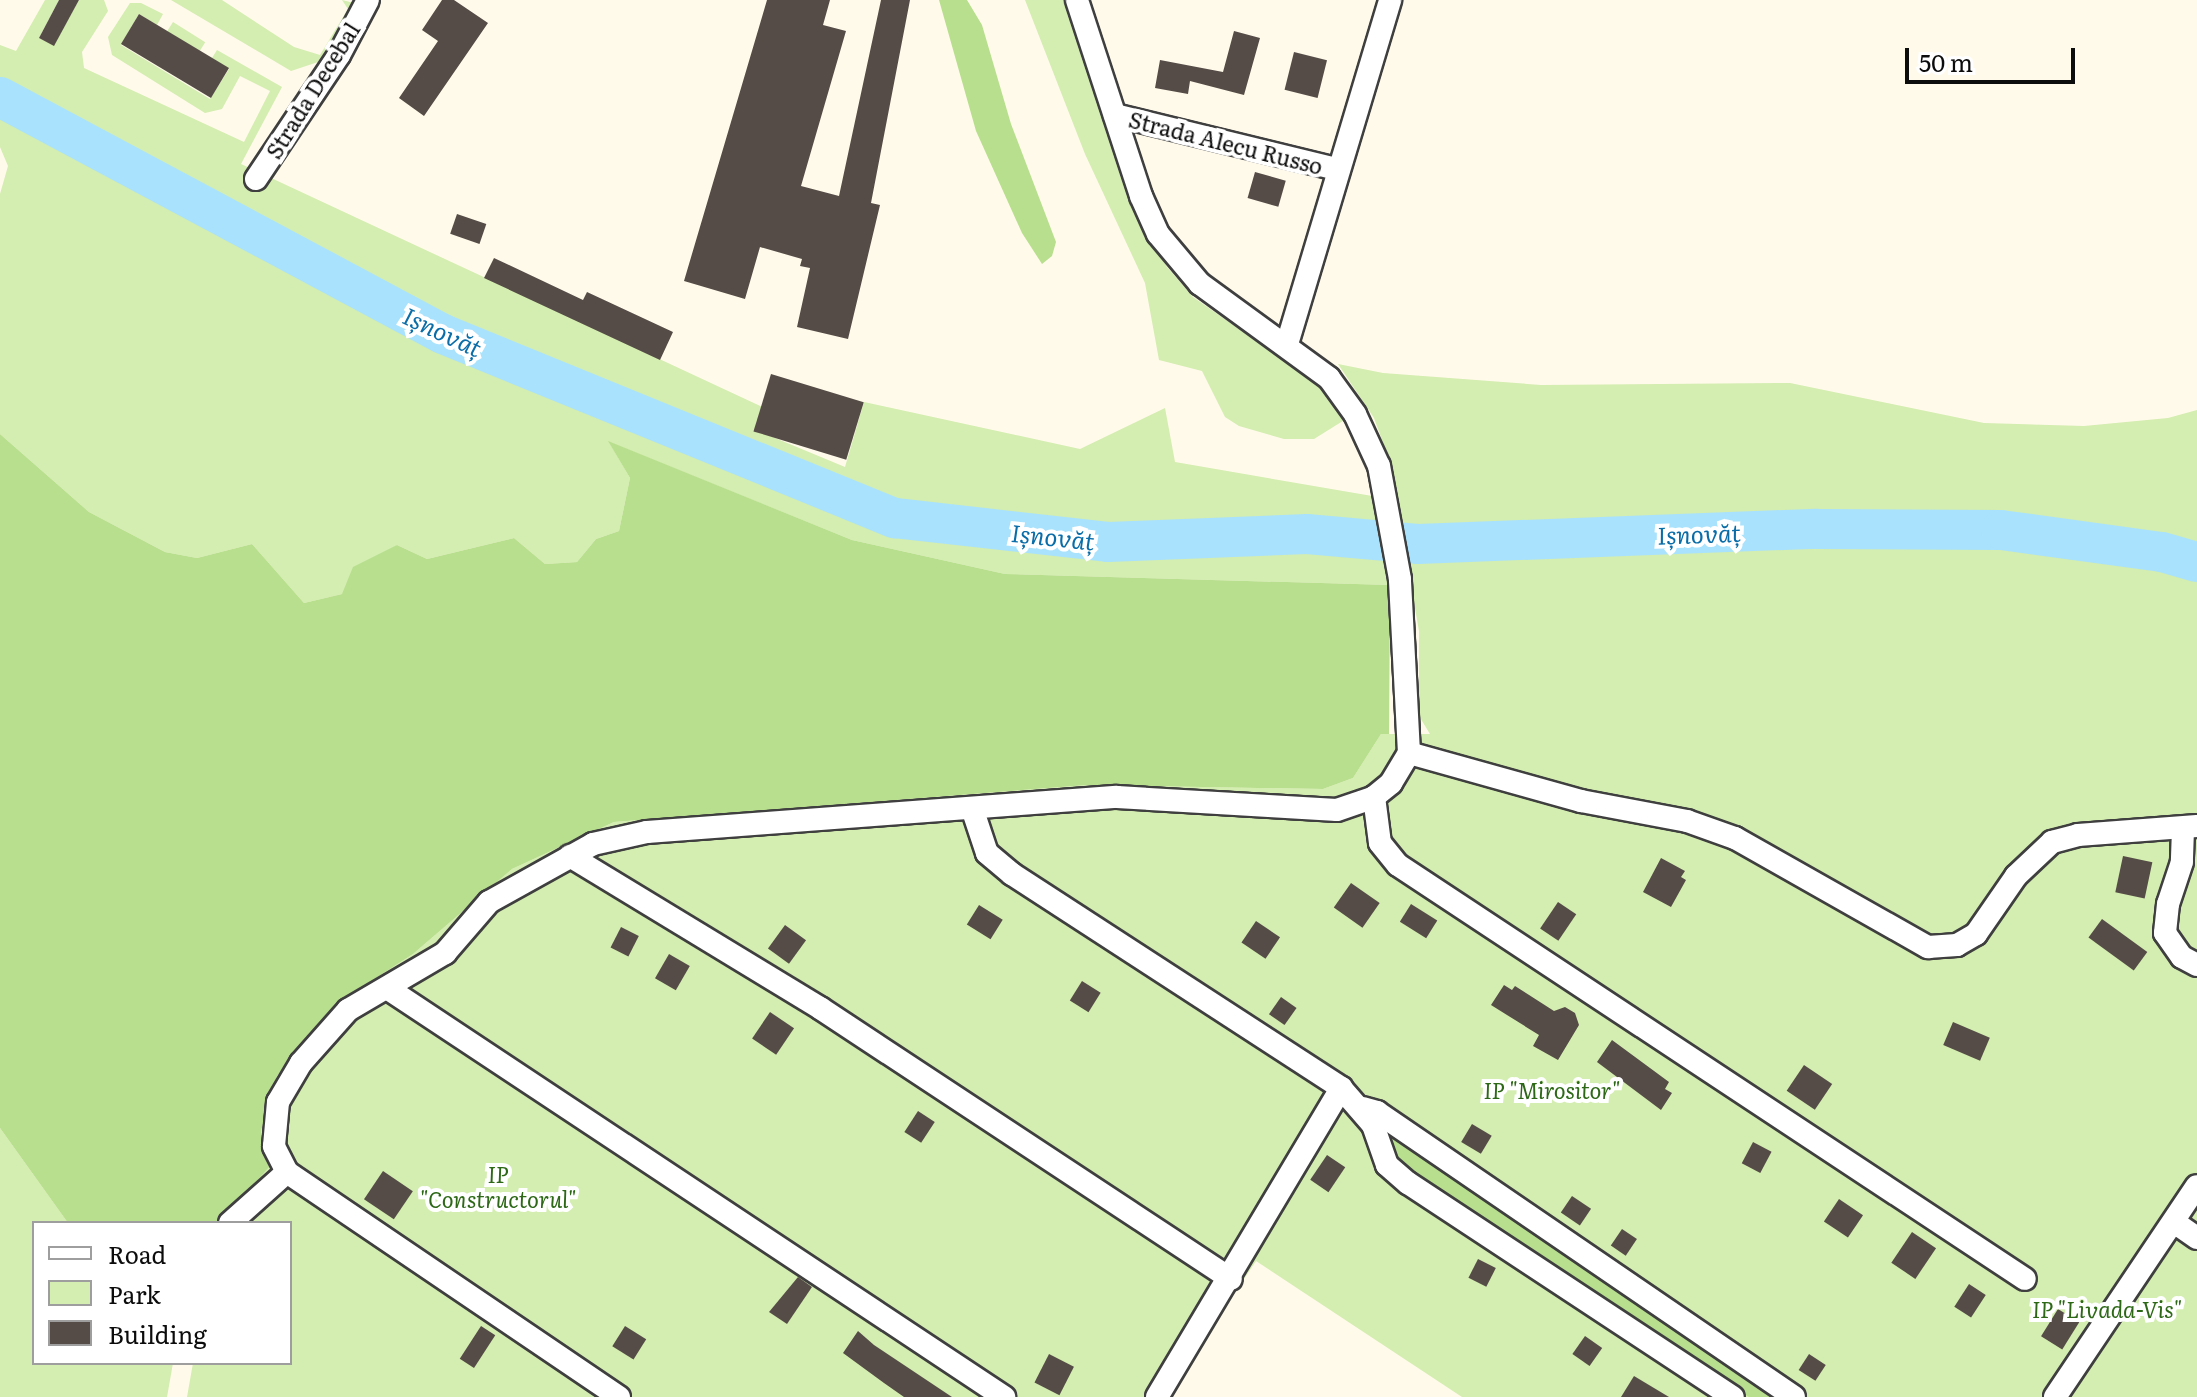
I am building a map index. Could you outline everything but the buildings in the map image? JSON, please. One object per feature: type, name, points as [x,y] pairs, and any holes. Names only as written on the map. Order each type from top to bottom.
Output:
[{"type":"street","name":"Strada Decebal","points":[[256,179],[339,55],[368,0]]},
{"type":"street","points":[[619,1397],[287,1172],[274,1146],[278,1102],[301,1063],[348,1010],[390,990],[445,953],[489,902],[593,844],[647,832],[1117,797],[1337,810],[1374,797],[1391,783],[1409,753],[1400,579],[1379,466],[1355,414],[1329,378],[1287,344],[1200,284],[1177,262],[1141,196],[1077,0]]},
{"type":"street","points":[[1287,344],[1390,0]]},
{"type":"street","name":"Strada Alecu Russo","points":[[1115,115],[1337,169]]},
{"type":"street","points":[[1409,753],[1581,801],[1687,821],[1735,838],[1928,947],[1957,945],[1976,934],[2016,876],[2052,842],[2078,835],[2190,828],[2168,904],[2165,933],[2182,957],[2197,965]]},
{"type":"street","points":[[1374,797],[1380,843],[1398,865],[2025,1279]]},
{"type":"street","points":[[972,808],[987,853],[1012,874],[1341,1088],[1361,1108],[1387,1165],[1408,1183],[1733,1397]]},
{"type":"street","points":[[570,856],[820,1008],[1231,1279]]},
{"type":"street","points":[[390,990],[1004,1397]]},
{"type":"street","points":[[1157,1397],[1231,1279],[1341,1088]]},
{"type":"street","points":[[1361,1108],[1377,1112],[1794,1397]]},
{"type":"street","points":[[232,1221],[287,1172]]},
{"type":"street","points":[[2055,1397],[2197,1186]]},
{"type":"street","points":[[2174,1222],[2197,1238]]},
{"type":"green space","points":[[45,0],[59,0],[39,38],[54,45],[79,0],[104,0],[108,11],[82,52],[84,68],[244,142],[270,91],[240,76],[222,109],[205,113],[112,55],[108,37],[130,3],[141,3],[163,14],[157,25],[139,14],[121,45],[210,99],[229,69],[212,58],[217,50],[282,87],[241,164],[769,410],[763,433],[845,467],[864,402],[1080,449],[1165,408],[1175,462],[1378,497],[1390,585],[1005,574],[852,540],[609,442],[630,478],[619,531],[596,539],[577,562],[545,564],[514,538],[427,559],[397,545],[342,594],[304,603],[252,544],[197,558],[165,552],[89,512],[0,434],[0,194],[8,166],[0,147],[0,45],[16,51]]},
{"type":"green space","points":[[171,0],[222,0],[294,47],[320,55],[348,9],[342,0],[354,3],[324,60],[291,71]]},
{"type":"green space","points":[[939,0],[967,0],[982,25],[1011,124],[1056,242],[1052,256],[1042,264],[1022,233],[976,131]]},
{"type":"green space","points":[[1025,0],[1066,0],[1148,235],[1167,267],[1193,297],[1324,388],[1346,419],[1314,439],[1284,439],[1239,426],[1225,417],[1202,371],[1159,360],[1145,283],[1085,154]]},
{"type":"green space","points":[[173,22],[205,42],[199,51],[167,31]]},
{"type":"green space","points":[[1338,364],[1383,373],[1541,385],[1790,383],[1984,423],[2084,426],[2168,418],[2197,410],[2197,1397],[1462,1397],[1256,1261],[1165,1397],[187,1397],[193,1365],[292,1365],[292,1221],[222,1221],[268,1167],[261,1131],[277,1076],[342,1000],[413,954],[512,869],[614,822],[1087,785],[1323,789],[1353,778],[1381,734],[1430,734],[1419,716],[1419,631],[1389,459],[1374,418]]},
{"type":"green space","points":[[0,434],[89,512],[165,552],[197,558],[252,544],[304,603],[342,594],[353,567],[397,545],[427,559],[514,538],[545,564],[577,562],[596,539],[619,531],[630,478],[608,441],[852,540],[1005,574],[1390,585],[1389,734],[1381,734],[1353,778],[1323,789],[1087,785],[614,822],[512,869],[413,954],[342,1000],[277,1076],[261,1131],[269,1167],[222,1221],[67,1221],[0,1128]]},
{"type":"green space","points":[[1374,1117],[1783,1397],[1749,1397],[1394,1160]]},
{"type":"green space","points":[[0,1128],[67,1221],[32,1221],[32,1365],[173,1365],[167,1397],[0,1397]]},
{"type":"waterway","name":"Ișnovăț","points":[[0,97],[443,334],[895,518],[1108,542],[1307,534],[1418,544],[1817,529],[2001,530],[2162,552],[2197,562]]},
{"type":"park label","name":"IP \"Mirositor\"","points":[[1552,1090]]},
{"type":"park label","name":"IP \"Constructorul\"","points":[[498,1186]]},
{"type":"park label","name":"IP \"Livada-Vis\"","points":[[2107,1309]]}]
